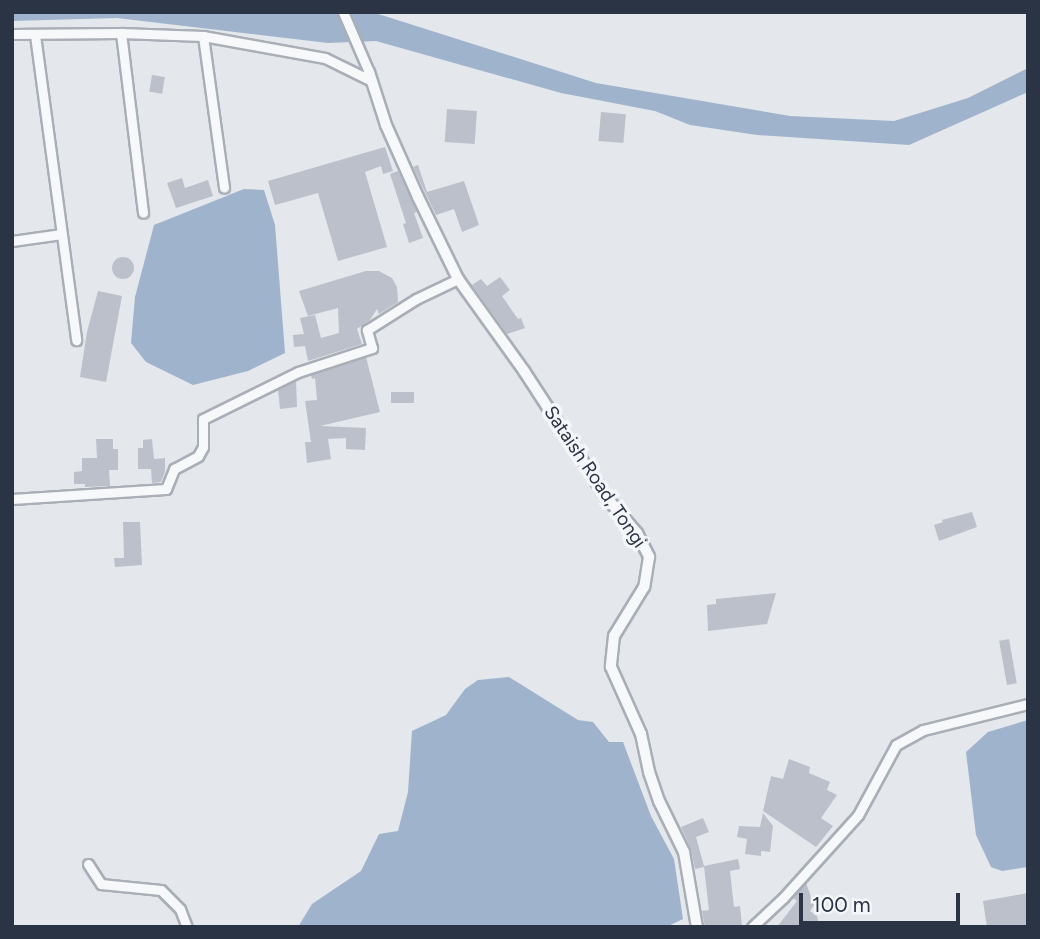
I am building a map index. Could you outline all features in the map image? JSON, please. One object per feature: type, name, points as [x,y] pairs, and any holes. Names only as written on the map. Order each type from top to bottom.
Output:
[{"type":"street","points":[[344,12],[370,77]]},
{"type":"street","points":[[12,34],[121,33],[203,36],[325,58],[370,77]]},
{"type":"street","points":[[121,33],[144,213]]},
{"type":"street","points":[[35,35],[76,340]]},
{"type":"street","points":[[203,36],[224,188]]},
{"type":"street","name":"Sataish Road, Tongi","points":[[370,77],[386,125],[458,279],[524,372],[606,496],[637,533],[649,557],[644,587],[614,636],[611,667],[641,734],[649,772],[659,801],[684,852],[697,927]]},
{"type":"street","points":[[12,241],[62,234]]},
{"type":"street","points":[[12,499],[166,489],[174,469],[198,456],[203,447],[203,419],[298,372],[372,348],[367,330],[416,299],[458,279]]},
{"type":"street","points":[[752,927],[783,898],[858,815],[895,745],[923,730],[1028,704]]},
{"type":"street","points":[[88,864],[101,884],[161,890],[180,909],[187,927]]},
{"type":"water","points":[[12,12],[372,12],[596,83],[790,116],[894,121],[968,98],[1028,68],[1028,92],[909,145],[757,135],[690,125],[655,111],[561,93],[376,41],[328,43],[117,18],[12,21]]},
{"type":"water","points":[[244,189],[264,190],[275,225],[285,353],[248,371],[193,385],[146,362],[131,343],[135,297],[154,225]]},
{"type":"water","points":[[509,677],[578,720],[593,722],[609,742],[623,742],[651,816],[674,859],[683,919],[666,927],[298,927],[312,904],[361,871],[379,834],[398,831],[408,792],[412,731],[446,715],[465,689],[478,680]]},
{"type":"water","points":[[1028,720],[1028,867],[1002,871],[991,867],[976,835],[966,752],[988,732]]},
{"type":"building","points":[[152,75],[165,77],[162,94],[149,92]]},
{"type":"building","points":[[447,109],[477,111],[475,144],[445,142]]},
{"type":"building","points":[[601,112],[626,114],[623,143],[598,141]]},
{"type":"building","points":[[385,147],[393,171],[383,174],[381,166],[365,172],[387,247],[338,261],[318,193],[275,205],[268,181]]},
{"type":"building","points":[[418,165],[427,192],[464,181],[479,225],[462,232],[454,209],[436,215],[413,167]]},
{"type":"building","points":[[398,171],[417,212],[414,213],[423,238],[409,243],[403,224],[406,223],[390,174]]},
{"type":"building","points":[[182,178],[185,188],[208,180],[213,196],[176,208],[167,183]]},
{"type":"building","points":[[123,257],[131,260],[134,268],[131,276],[123,279],[115,276],[112,268],[115,260]]},
{"type":"building","points":[[366,271],[379,271],[392,278],[397,287],[398,302],[379,314],[377,309],[370,320],[357,329],[362,344],[308,361],[305,346],[294,347],[293,335],[304,334],[300,318],[315,315],[321,338],[339,333],[338,308],[308,316],[299,291]]},
{"type":"building","points":[[500,277],[510,290],[502,296],[518,319],[521,318],[525,328],[507,334],[472,285],[481,279],[487,286]]},
{"type":"building","points":[[98,291],[122,296],[106,382],[80,377],[87,332]]},
{"type":"building","points":[[366,357],[380,412],[320,426],[366,428],[365,450],[346,449],[346,438],[328,439],[331,459],[307,463],[305,442],[311,442],[305,401],[317,400],[315,378],[312,379],[311,375]]},
{"type":"building","points":[[296,381],[297,407],[280,409],[278,389]]},
{"type":"building","points":[[391,392],[414,392],[414,403],[391,403]]},
{"type":"building","points":[[96,439],[113,439],[113,449],[118,449],[118,470],[109,470],[110,486],[85,487],[85,484],[74,484],[74,472],[82,471],[82,458],[97,458]]},
{"type":"building","points":[[152,439],[154,459],[165,458],[165,472],[161,482],[152,483],[151,469],[138,469],[138,448],[143,448],[143,440]]},
{"type":"building","points":[[972,512],[977,527],[939,541],[934,525],[943,522],[942,520]]},
{"type":"building","points":[[123,522],[140,522],[142,565],[115,567],[114,558],[124,558]]},
{"type":"building","points":[[776,593],[767,624],[708,631],[707,605],[716,604],[716,599]]},
{"type":"building","points":[[1009,639],[1017,683],[1007,685],[999,641]]},
{"type":"building","points":[[789,759],[810,767],[809,773],[830,782],[827,790],[837,795],[821,818],[833,826],[816,847],[763,811],[771,776],[783,779]]},
{"type":"building","points":[[763,813],[773,826],[770,852],[761,851],[761,856],[745,854],[747,839],[737,837],[739,826],[760,827]]},
{"type":"building","points":[[703,818],[709,832],[696,837],[704,866],[738,859],[740,869],[730,871],[734,907],[740,906],[742,926],[705,927],[702,911],[709,910],[704,867],[695,869],[691,849],[681,827]]},
{"type":"building","points":[[806,883],[814,905],[810,911],[817,916],[819,927],[777,927],[797,901],[793,898]]},
{"type":"building","points":[[1028,893],[1028,927],[987,927],[983,901]]}]
